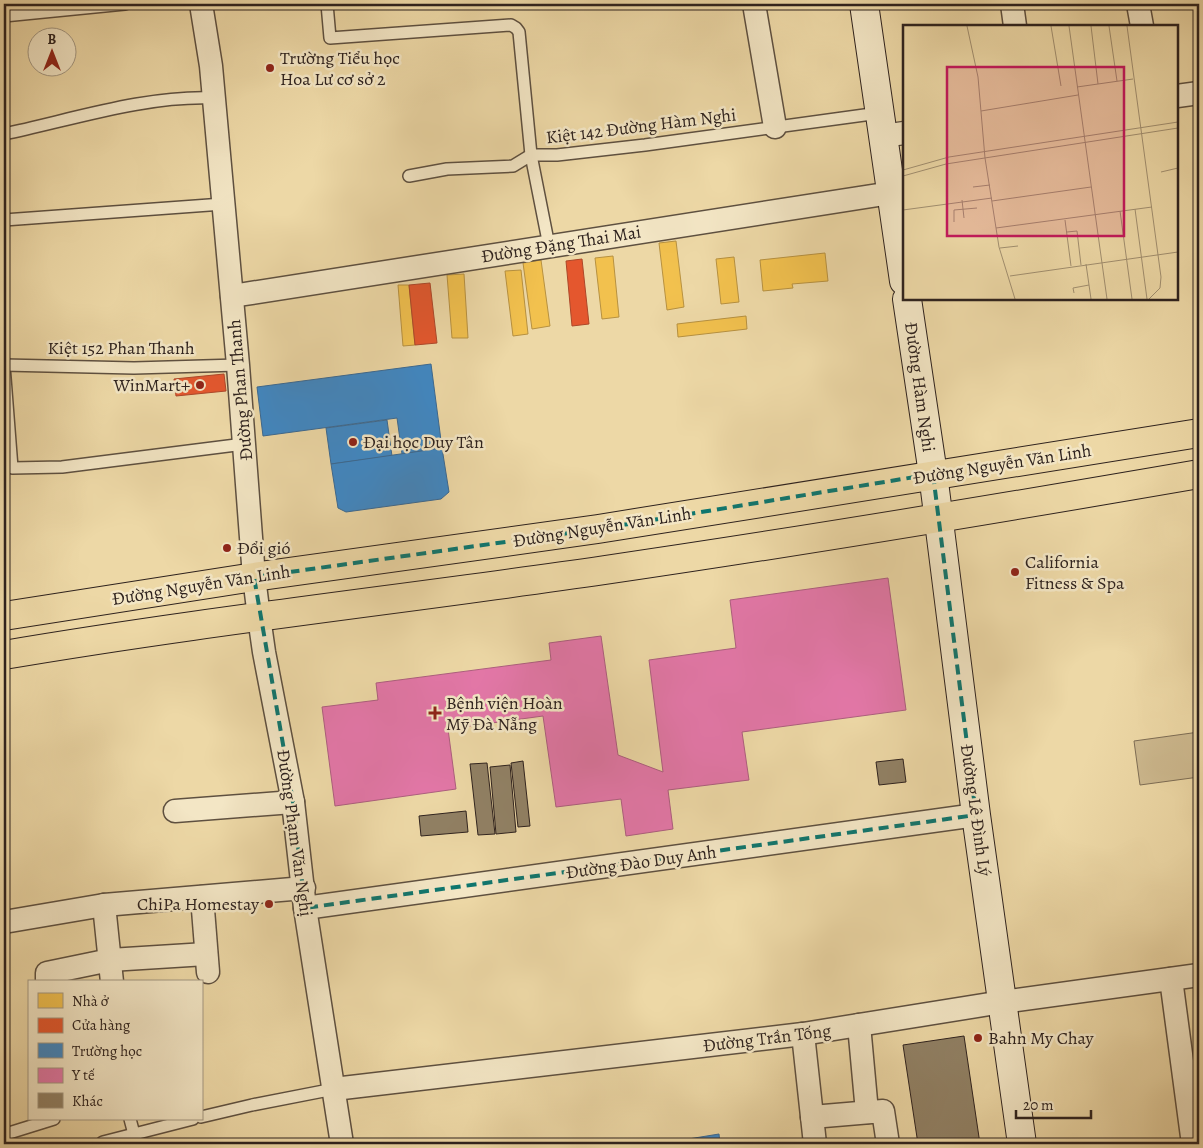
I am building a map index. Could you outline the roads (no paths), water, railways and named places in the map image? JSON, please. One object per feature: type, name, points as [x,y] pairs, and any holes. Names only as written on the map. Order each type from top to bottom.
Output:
[{"type":"main road","points":[[864,4],[889,127],[891,193],[903,274]]},
{"type":"main road","name":"Đường Hàm Nghi","points":[[907,300],[933,474]]},
{"type":"main road","name":"Đường Nguyễn Văn Linh","points":[[4,616],[254,577],[598,529],[1199,433]]},
{"type":"main road","name":"Đường Lê Đình Lý","points":[[933,474],[976,816],[1022,1144]]},
{"type":"main road","points":[[4,654],[110,637],[606,570],[939,519],[1199,474]]},
{"type":"street","name":"Đường Phan Thanh","points":[[200,4],[211,66],[238,365],[254,577]]},
{"type":"street","points":[[754,4],[775,127]]},
{"type":"street","points":[[1012,4],[1015,25]]},
{"type":"street","points":[[1138,4],[1142,25]]},
{"type":"street","points":[[1178,96],[1199,93]]},
{"type":"street","name":"Đường Đặng Thai Mai","points":[[232,296],[891,193]]},
{"type":"street","name":"Đường Phạm Văn Nghị","points":[[254,577],[264,652],[293,802],[305,898],[342,1144]]},
{"type":"street","points":[[175,811],[293,802]]},
{"type":"street","name":"Đường Đào Duy Anh","points":[[4,922],[104,905],[202,897],[305,898],[976,816]]},
{"type":"street","points":[[47,980],[47,973],[110,960],[207,963],[202,897]]},
{"type":"street","points":[[104,905],[112,980]]},
{"type":"street","name":"Đường Trần Tống","points":[[334,1089],[802,1034],[1002,1002],[1199,975]]},
{"type":"street","points":[[1171,979],[1193,1144]]},
{"type":"street","points":[[859,1025],[867,1112]]},
{"type":"street","points":[[802,1034],[815,1144]]},
{"type":"street","points":[[812,1117],[884,1111],[888,1144]]},
{"type":"lane","points":[[4,16],[125,4]]},
{"type":"lane","points":[[327,4],[330,38],[511,25],[516,28],[519,32],[531,155],[548,246]]},
{"type":"lane","points":[[4,134],[151,103],[189,97],[214,98]]},
{"type":"lane","name":"Kiệt 142 Đường Hàm Nghi","points":[[409,176],[447,169],[513,166],[531,155],[557,155],[645,146],[775,127],[889,127]]},
{"type":"lane","points":[[4,220],[223,204]]},
{"type":"lane","points":[[4,365],[8,469],[62,467],[244,444]]},
{"type":"lane","name":"Kiệt 152 Phan Thanh","points":[[4,365],[134,368],[238,365]]},
{"type":"lane","points":[[202,1117],[334,1089]]},
{"type":"lane","points":[[9,1133],[51,1120]]},
{"type":"lane","points":[[130,1120],[134,1134]]},
{"type":"lane","points":[[103,1144],[103,1142],[190,1120]]},
{"type":"place","name":"Trường Tiểu học Hoa Lư cơ sở 2","points":[[270,68]]},
{"type":"place","name":"WinMart+","points":[[200,385]]},
{"type":"place","name":"Đại học Duy Tân","points":[[353,442]]},
{"type":"place","name":"Đổi gió","points":[[227,548]]},
{"type":"place","name":"California Fitness & Spa","points":[[1015,572]]},
{"type":"place","name":"Bệnh viện Hoàn Mỹ Đà Nẵng","points":[[435,713]]},
{"type":"place","name":"ChiPa Homestay","points":[[269,904]]},
{"type":"place","name":"Bahn My Chay","points":[[978,1038]]}]
